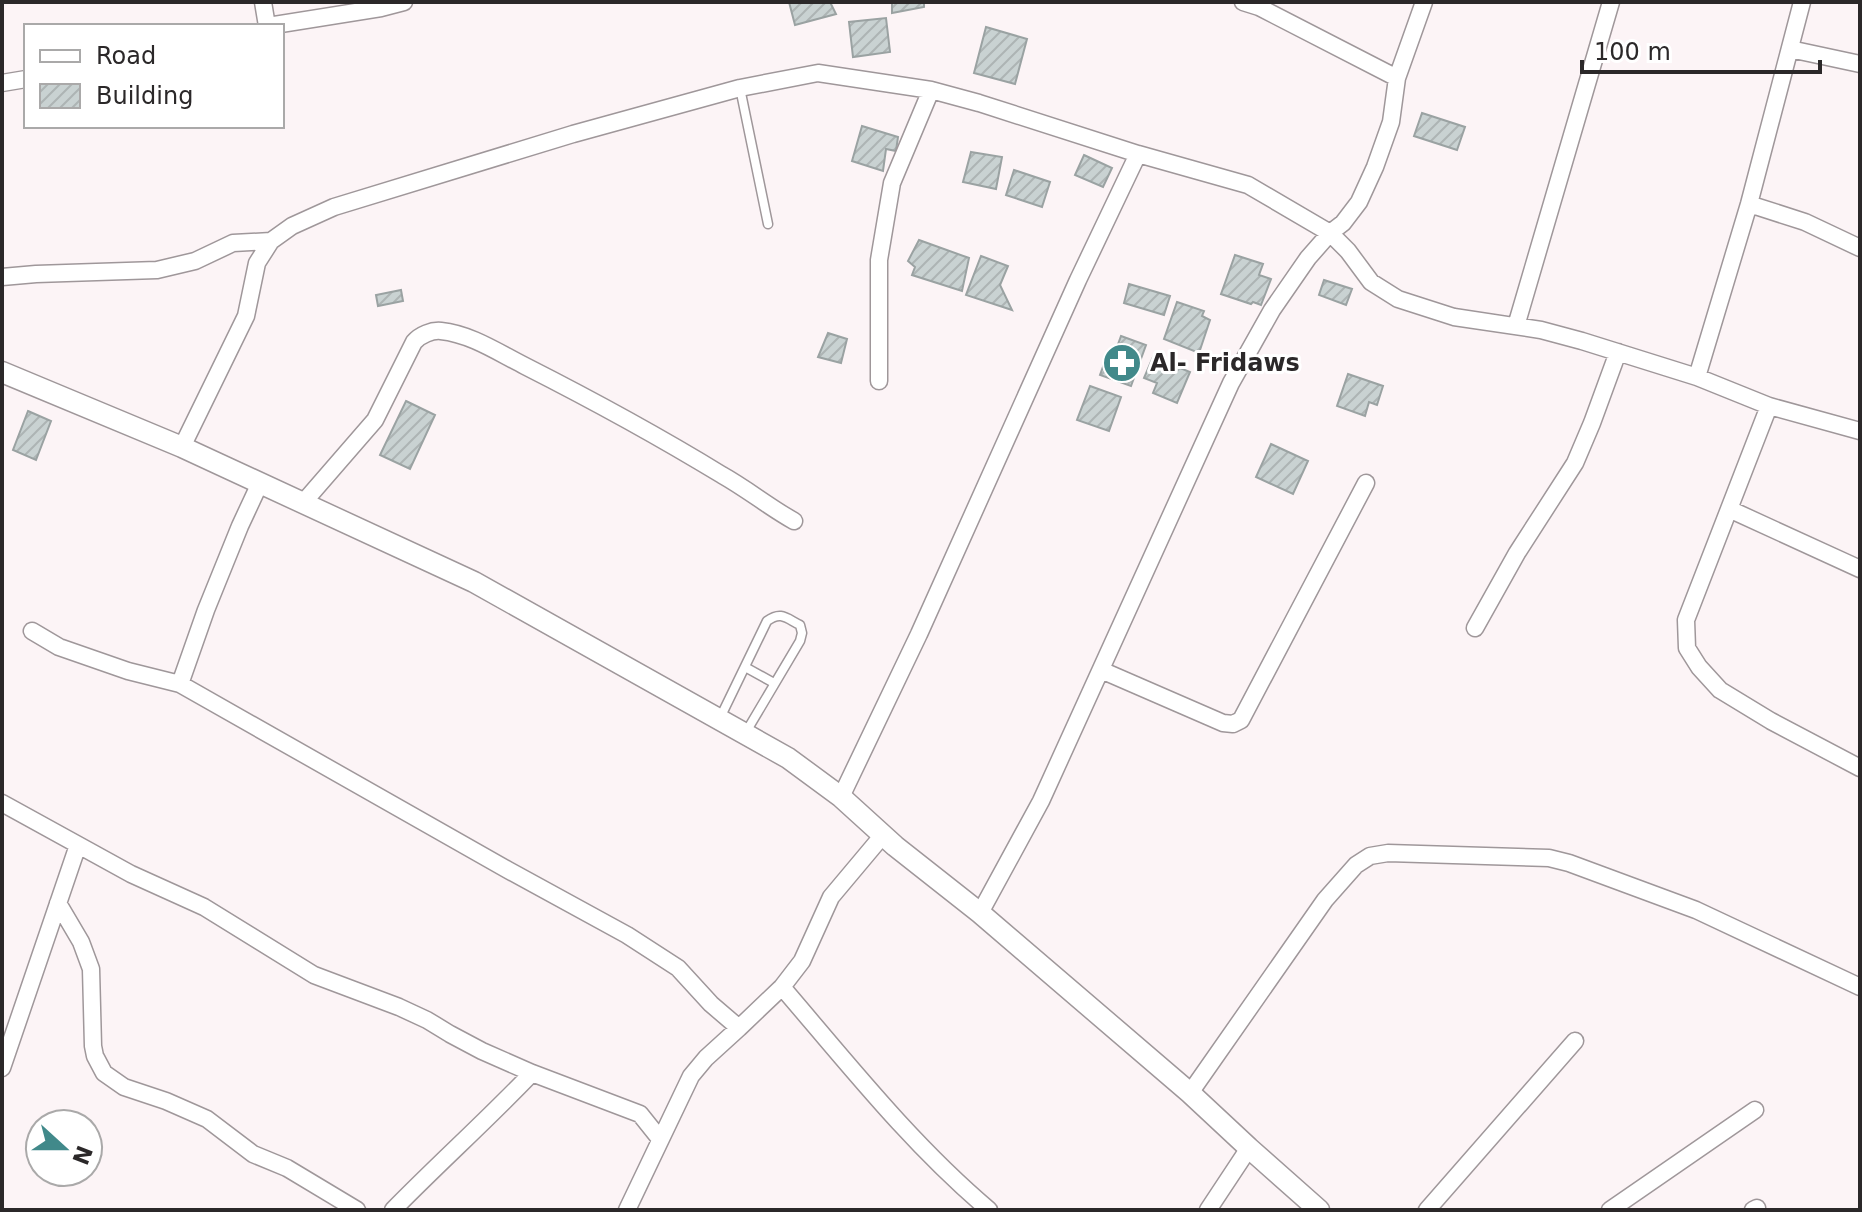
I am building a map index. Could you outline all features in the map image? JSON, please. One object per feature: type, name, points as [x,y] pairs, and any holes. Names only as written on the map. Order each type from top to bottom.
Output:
[{"type":"street","points":[[263,2],[267,24]]},
{"type":"street","points":[[280,24],[404,2]]},
{"type":"street","points":[[980,913],[1030,823],[1231,383],[1272,310],[1308,258],[1359,202],[1391,122],[1397,78],[1424,2]]},
{"type":"street","points":[[1516,326],[1611,2]]},
{"type":"street","points":[[1697,377],[1749,204],[1802,2]]},
{"type":"street","points":[[1255,4],[1397,78]]},
{"type":"street","points":[[1790,49],[1860,64]]},
{"type":"street","points":[[182,447],[246,316],[257,263],[271,241],[292,226],[334,207],[573,134],[740,88],[818,73],[931,90],[1248,185],[1330,233],[1371,282],[1398,299],[1454,317],[1555,334],[1697,377],[1769,406],[1860,431]]},
{"type":"street","points":[[2,83],[24,79]]},
{"type":"street","points":[[879,381],[879,260],[892,183],[931,90]]},
{"type":"street","points":[[841,797],[919,634],[1138,154]]},
{"type":"street","points":[[1749,204],[1805,222],[1860,248]]},
{"type":"street","points":[[2,277],[157,270],[195,261],[233,243],[271,241]]},
{"type":"street","points":[[303,503],[375,420],[414,342],[418,337],[438,330],[464,336],[581,394],[675,446],[794,521]]},
{"type":"street","points":[[1475,628],[1517,553],[1575,463],[1618,352]]},
{"type":"street","points":[[2,372],[182,447],[474,582],[788,758],[841,797],[980,913],[1190,1093],[1319,1210]]},
{"type":"street","points":[[1769,406],[1686,620],[1687,648],[1720,690],[1860,768]]},
{"type":"street","points":[[180,684],[211,597],[260,483]]},
{"type":"street","points":[[1101,670],[1223,723],[1233,724],[1241,720],[1366,483]]},
{"type":"street","points":[[1729,509],[1860,569]]},
{"type":"street","points":[[32,631],[59,647],[128,671],[180,684],[627,935],[678,968],[711,1004],[739,1028]]},
{"type":"street","points":[[2,803],[131,874],[204,907],[314,975],[399,1007],[482,1051],[532,1073],[640,1114],[660,1139]]},
{"type":"street","points":[[627,1210],[691,1076],[782,987],[802,961],[831,897],[883,835]]},
{"type":"street","points":[[2,1068],[78,845]]},
{"type":"street","points":[[1190,1093],[1325,900],[1356,865],[1370,856],[1388,853],[1549,858],[1569,863],[1696,910],[1860,987]]},
{"type":"street","points":[[58,903],[81,942],[91,969],[93,1046],[104,1073],[124,1087],[207,1119],[253,1154],[287,1168],[357,1210]]},
{"type":"street","points":[[782,987],[896,1122],[989,1210]]},
{"type":"street","points":[[1427,1210],[1575,1041]]},
{"type":"street","points":[[393,1210],[532,1073]]},
{"type":"street","points":[[1610,1210],[1755,1110]]},
{"type":"street","points":[[1208,1210],[1249,1148]]},
{"type":"lane","points":[[740,88],[768,224]]},
{"type":"lane","points":[[719,719],[767,621],[782,615],[800,625],[800,641],[746,734]]},
{"type":"lane","points":[[745,667],[774,683]]},
{"type":"building","points":[[789,2],[830,2],[836,14],[795,25]]},
{"type":"building","points":[[892,2],[924,2],[924,7],[892,13]]},
{"type":"building","points":[[886,18],[890,52],[853,57],[849,22]]},
{"type":"building","points":[[986,27],[1027,39],[1015,84],[974,73]]},
{"type":"building","points":[[1422,113],[1465,127],[1457,150],[1414,136]]},
{"type":"building","points":[[862,126],[898,137],[896,151],[886,149],[883,171],[852,161]]},
{"type":"building","points":[[971,152],[1002,157],[996,189],[963,182]]},
{"type":"building","points":[[1084,155],[1112,168],[1103,187],[1075,175]]},
{"type":"building","points":[[1014,170],[1050,182],[1042,207],[1006,195]]},
{"type":"building","points":[[919,240],[969,258],[962,291],[912,275],[915,267],[908,261]]},
{"type":"building","points":[[1235,255],[1263,264],[1259,275],[1271,279],[1261,305],[1221,294]]},
{"type":"building","points":[[981,256],[1008,266],[1000,285],[1012,310],[966,295]]},
{"type":"building","points":[[1324,280],[1352,289],[1346,305],[1319,295]]},
{"type":"building","points":[[1129,284],[1170,296],[1164,315],[1124,303]]},
{"type":"building","points":[[401,290],[403,301],[378,306],[376,295]]},
{"type":"building","points":[[1177,302],[1204,311],[1202,316],[1210,320],[1199,353],[1164,339]]},
{"type":"building","points":[[828,333],[847,339],[841,363],[818,357]]},
{"type":"building","points":[[1121,336],[1146,345],[1131,386],[1100,375],[1107,356],[1113,358]]},
{"type":"building","points":[[1153,357],[1190,372],[1177,403],[1153,393],[1157,383],[1144,378]]},
{"type":"building","points":[[1348,374],[1383,386],[1377,405],[1369,402],[1365,416],[1337,406]]},
{"type":"building","points":[[1090,386],[1121,397],[1109,431],[1077,420]]},
{"type":"building","points":[[406,401],[435,415],[410,469],[380,455]]},
{"type":"building","points":[[28,411],[51,421],[36,460],[13,450]]},
{"type":"building","points":[[1271,444],[1308,461],[1293,494],[1256,477]]},
{"type":"place","name":"Al- Fridaws","points":[[1122,363]]}]
